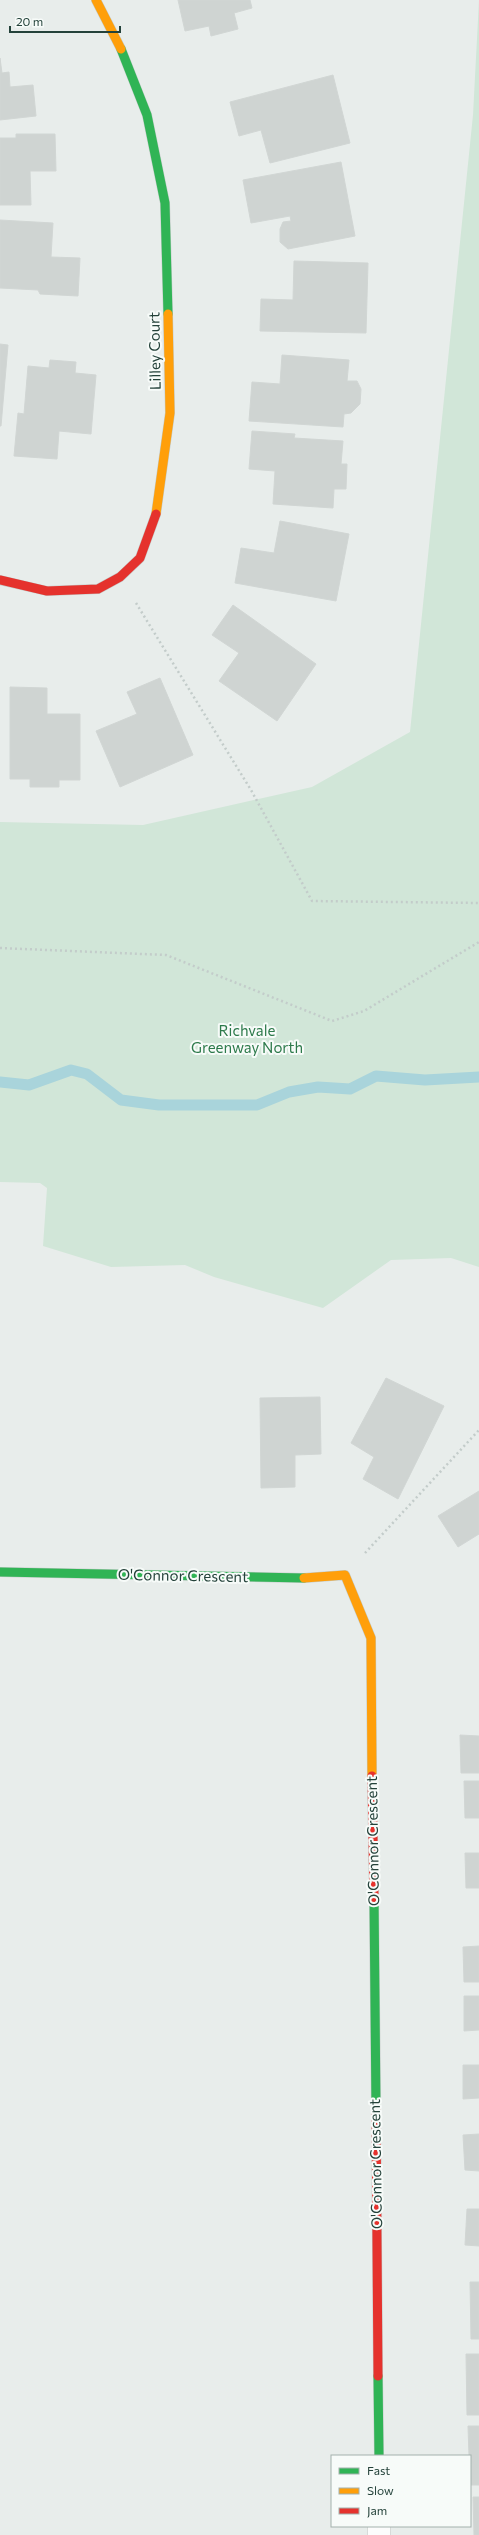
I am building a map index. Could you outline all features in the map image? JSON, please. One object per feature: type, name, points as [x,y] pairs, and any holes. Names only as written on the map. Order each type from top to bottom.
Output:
[{"type":"street","name":"Lilley Court","points":[[0,580],[47,590],[98,589],[120,577],[140,558],[157,511],[169,420],[165,203],[147,115],[120,46],[96,0]]},
{"type":"street","name":"O'Connor Crescent","points":[[0,1572],[314,1578],[345,1575],[371,1638],[379,2455]]},
{"type":"path","points":[[120,577],[252,790],[312,901],[479,903]]},
{"type":"path","points":[[0,948],[166,955],[332,1021],[364,1011],[479,942]]},
{"type":"path","points":[[345,1575],[479,1430]]},
{"type":"green space","name":"Richvale Greenway North","points":[[479,0],[479,1267],[451,1258],[391,1260],[323,1308],[214,1277],[185,1265],[111,1267],[43,1246],[47,1188],[40,1183],[0,1182],[0,822],[143,825],[312,787],[410,732],[473,115]]},
{"type":"building","points":[[178,0],[250,0],[252,8],[234,13],[238,29],[211,36],[209,26],[185,31]]},
{"type":"building","points":[[0,58],[2,73],[9,72],[10,87],[33,85],[36,116],[0,120]]},
{"type":"building","points":[[333,75],[350,143],[270,163],[261,130],[239,136],[230,102]]},
{"type":"building","points":[[16,134],[55,134],[56,171],[30,171],[31,205],[0,205],[0,138],[16,138]]},
{"type":"building","points":[[341,162],[355,236],[288,249],[280,242],[280,229],[283,222],[291,221],[290,216],[251,223],[243,180]]},
{"type":"building","points":[[0,220],[53,223],[51,257],[80,258],[78,296],[40,294],[38,290],[0,288]]},
{"type":"building","points":[[294,261],[368,263],[366,333],[260,331],[261,299],[293,300]]},
{"type":"building","points":[[0,344],[8,345],[1,426],[0,426]]},
{"type":"building","points":[[282,355],[349,360],[347,381],[357,381],[361,389],[360,404],[351,413],[344,414],[343,427],[249,421],[252,382],[280,384]]},
{"type":"building","points":[[50,360],[76,362],[75,373],[96,375],[91,434],[59,431],[57,459],[14,456],[18,413],[24,414],[28,366],[49,368]]},
{"type":"building","points":[[252,431],[295,434],[294,438],[343,441],[341,464],[347,464],[346,489],[334,489],[333,508],[273,504],[275,471],[249,469]]},
{"type":"building","points":[[280,521],[349,534],[336,601],[235,583],[241,548],[274,553]]},
{"type":"building","points":[[233,605],[316,664],[277,721],[219,681],[239,653],[212,635]]},
{"type":"building","points":[[160,678],[193,755],[120,787],[96,731],[137,714],[127,692]]},
{"type":"building","points":[[10,687],[47,688],[47,714],[80,714],[80,780],[59,780],[59,787],[30,787],[30,779],[10,779]]},
{"type":"building","points":[[386,1378],[444,1406],[398,1499],[363,1479],[374,1457],[351,1443]]},
{"type":"building","points":[[320,1397],[321,1454],[295,1455],[295,1487],[261,1488],[260,1398]]},
{"type":"building","points":[[479,1491],[479,1534],[458,1547],[438,1516]]},
{"type":"building","points":[[460,1735],[479,1736],[479,1773],[461,1773]]},
{"type":"building","points":[[464,1781],[479,1781],[479,1818],[465,1818]]},
{"type":"building","points":[[465,1853],[479,1853],[479,1888],[466,1888]]},
{"type":"building","points":[[479,1946],[479,1982],[464,1982],[463,1947]]},
{"type":"building","points":[[464,1996],[479,1996],[479,2030],[464,2031]]},
{"type":"building","points":[[463,2065],[479,2065],[479,2098],[463,2099]]},
{"type":"building","points":[[479,2134],[479,2171],[465,2170],[463,2135]]},
{"type":"building","points":[[467,2209],[479,2209],[479,2246],[465,2245]]},
{"type":"building","points":[[470,2282],[479,2282],[479,2339],[471,2339]]},
{"type":"building","points":[[466,2354],[479,2354],[479,2415],[467,2415]]},
{"type":"building","points":[[468,2426],[479,2426],[479,2485],[471,2485],[471,2455],[469,2455]]},
{"type":"building","points":[[473,2497],[479,2497],[479,2535],[474,2535]]},
{"type":"waterway","points":[[0,1082],[29,1085],[71,1070],[87,1074],[121,1100],[159,1105],[257,1105],[289,1092],[318,1087],[350,1089],[376,1076],[425,1080],[479,1077]]},
{"type":"traffic: fast","points":[[121,49],[147,115],[165,203],[168,314]]},
{"type":"traffic: fast","points":[[0,1572],[304,1578]]},
{"type":"traffic: fast","points":[[374,1898],[376,2108]]},
{"type":"traffic: fast","points":[[378,2376],[379,2455]]},
{"type":"traffic: slow","points":[[96,0],[121,49]]},
{"type":"traffic: slow","points":[[156,514],[170,413],[168,314]]},
{"type":"traffic: slow","points":[[304,1578],[345,1575],[371,1638],[372,1776]]},
{"type":"traffic: jam","points":[[0,580],[47,591],[98,589],[120,577],[140,558],[156,514]]},
{"type":"traffic: jam","points":[[372,1776],[374,1898]]},
{"type":"traffic: jam","points":[[376,2108],[378,2376]]}]
